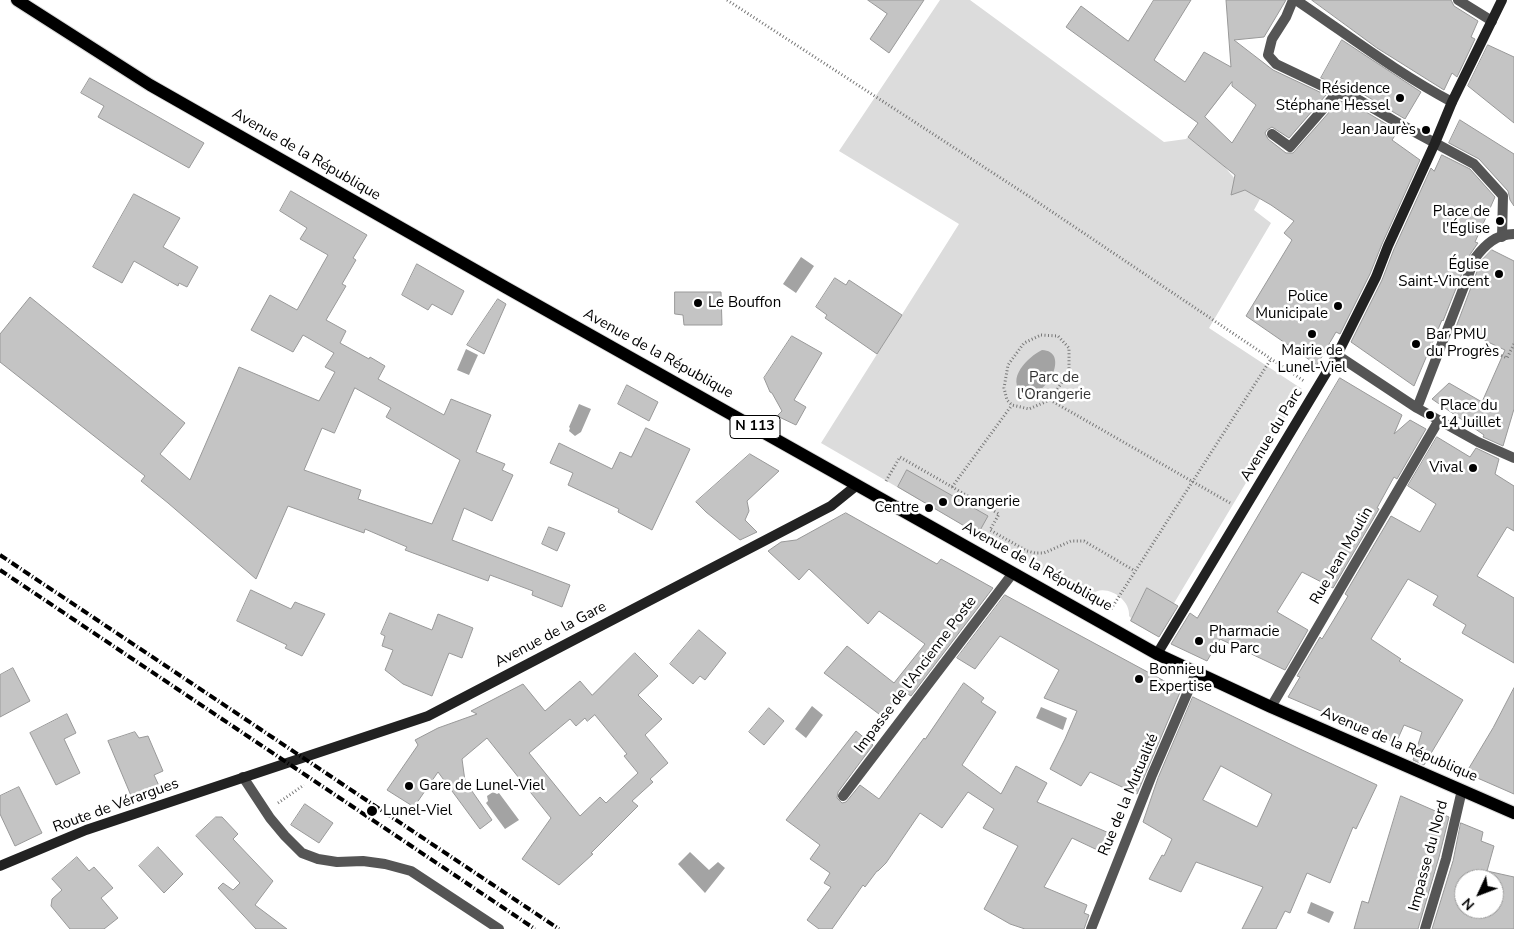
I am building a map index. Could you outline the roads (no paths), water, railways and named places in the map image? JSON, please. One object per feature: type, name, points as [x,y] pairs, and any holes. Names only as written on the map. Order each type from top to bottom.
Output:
[{"type":"main road","name":"Avenue de la République","points":[[17,0],[158,90],[1157,654],[1271,707],[1514,813]]},
{"type":"street","points":[[1452,102],[1387,64],[1358,42],[1294,0],[1286,18],[1272,39],[1268,55],[1276,64],[1337,93],[1354,97],[1474,164],[1503,196],[1502,237]]},
{"type":"street","points":[[1458,0],[1492,21]]},
{"type":"street","name":"Avenue du Parc","points":[[1157,654],[1337,355],[1376,277],[1452,102],[1502,0]]},
{"type":"street","points":[[1272,134],[1290,148],[1337,93]]},
{"type":"street","points":[[1417,408],[1475,258],[1484,246],[1494,239],[1514,234]]},
{"type":"street","points":[[1337,355],[1417,408],[1478,442],[1514,458]]},
{"type":"street","name":"Rue Jean Moulin","points":[[1271,707],[1439,420]]},
{"type":"street","name":"Avenue de la Gare","points":[[243,778],[428,716],[830,506],[857,485]]},
{"type":"street","name":"Impasse de l'Ancienne Poste","points":[[843,796],[1013,572]]},
{"type":"street","name":"Rue de la Mutualité","points":[[1091,929],[1152,775],[1196,673]]},
{"type":"street","points":[[243,778],[265,811],[285,836],[302,853],[318,859],[337,862],[362,861],[385,864],[411,871],[499,929]]},
{"type":"street","name":"Route de Vérargues","points":[[0,866],[86,830],[243,778]]},
{"type":"street","name":"Impasse du Nord","points":[[1425,929],[1446,859],[1462,790]]},
{"type":"railway","points":[[0,555],[559,929]]},
{"type":"railway","points":[[0,570],[535,929]]},
{"type":"place","name":"Résidence Stéphane Hessel","points":[[1400,98]]},
{"type":"place","name":"Jean Jaurès","points":[[1426,130]]},
{"type":"place","name":"Place de l'Église","points":[[1500,221]]},
{"type":"place","name":"Église Saint-Vincent","points":[[1499,274]]},
{"type":"place","name":"Le Bouffon","points":[[698,303]]},
{"type":"place","name":"Police Municipale","points":[[1338,306]]},
{"type":"place","name":"Mairie de Lunel-Viel","points":[[1312,334]]},
{"type":"place","name":"Bar PMU du Progrès","points":[[1416,344]]},
{"type":"place","name":"Place du 14 Juillet","points":[[1430,415]]},
{"type":"place","name":"Vival","points":[[1473,468]]},
{"type":"place","name":"Orangerie","points":[[943,502]]},
{"type":"place","name":"Centre","points":[[929,508]]},
{"type":"place","name":"Pharmacie du Parc","points":[[1199,641]]},
{"type":"place","name":"Bonnieu Expertise","points":[[1139,679]]},
{"type":"place","name":"Gare de Lunel-Viel","points":[[409,786]]},
{"type":"place","name":"Lunel-Viel","points":[[372,811]]},
{"type":"park label","name":"Parc de l'Orangerie","points":[[1054,386]]}]
